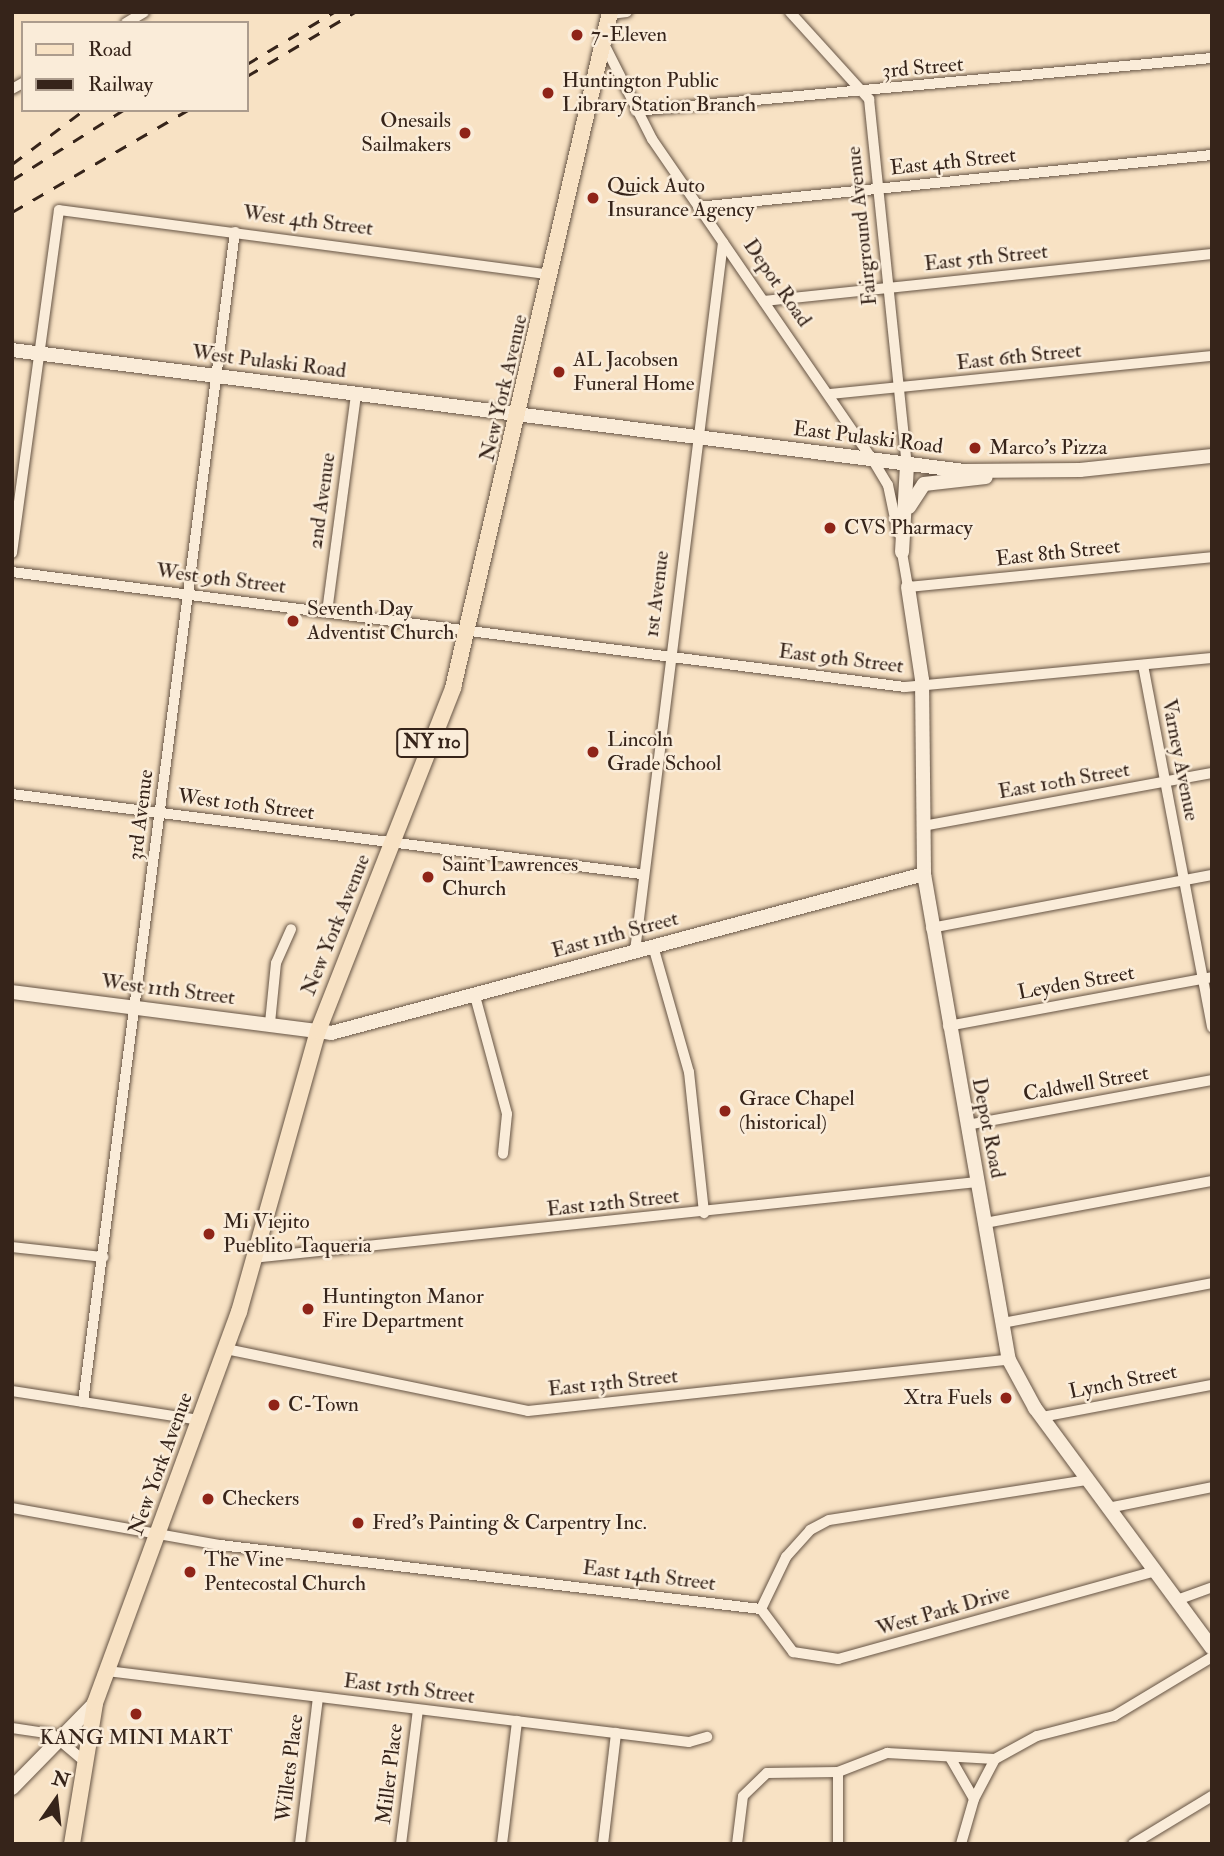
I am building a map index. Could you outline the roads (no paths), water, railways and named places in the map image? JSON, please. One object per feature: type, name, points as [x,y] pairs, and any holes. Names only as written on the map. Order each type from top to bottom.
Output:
[{"type":"main road","name":"New York Avenue","points":[[72,1844],[82,1759],[94,1703],[226,1349],[318,1031],[453,688],[520,416],[610,13]]},
{"type":"street","points":[[610,13],[627,12]]},
{"type":"street","points":[[790,12],[864,90]]},
{"type":"street","name":"Depot Road","points":[[603,42],[636,111],[698,207],[830,394],[888,485],[908,587],[922,686],[924,874],[931,928],[1009,1360],[1042,1417],[1212,1648]]},
{"type":"street","name":"3rd Street","points":[[636,111],[1212,58]]},
{"type":"street","name":"Fairground Avenue","points":[[864,90],[907,465]]},
{"type":"street","name":"East 4th Street","points":[[698,207],[1212,155]]},
{"type":"street","name":"West 4th Street","points":[[38,353],[59,210],[552,275]]},
{"type":"street","name":"3rd Avenue","points":[[83,1402],[137,1007],[235,232]]},
{"type":"street","name":"1st Avenue","points":[[635,951],[641,874],[723,242]]},
{"type":"street","name":"East 5th Street","points":[[764,301],[1212,254]]},
{"type":"street","name":"West Pulaski Road","points":[[12,350],[520,416]]},
{"type":"street","points":[[12,553],[38,353]]},
{"type":"street","name":"East 6th Street","points":[[830,394],[1212,356]]},
{"type":"street","name":"2nd Avenue","points":[[327,612],[356,394]]},
{"type":"street","name":"East Pulaski Road","points":[[520,416],[874,462],[991,473],[1212,456]]},
{"type":"street","name":"Depot Road","points":[[902,552],[909,508],[907,465]]},
{"type":"street","points":[[909,508],[924,484],[981,481],[991,473]]},
{"type":"street","name":"East 8th Street","points":[[908,587],[1212,557]]},
{"type":"street","name":"West 9th Street","points":[[12,572],[466,630]]},
{"type":"street","name":"East 9th Street","points":[[466,630],[668,658],[922,686],[1212,658]]},
{"type":"street","name":"Varney Avenue","points":[[1143,665],[1184,881],[1207,978],[1212,1027]]},
{"type":"street","name":"East 10th Street","points":[[923,826],[1212,773]]},
{"type":"street","name":"West 10th Street","points":[[12,794],[391,844]]},
{"type":"street","points":[[391,844],[641,874]]},
{"type":"street","name":"East 11th Street","points":[[318,1031],[338,1032],[924,874]]},
{"type":"street","points":[[931,928],[1212,875]]},
{"type":"street","points":[[270,1023],[276,964],[291,929]]},
{"type":"street","points":[[653,946],[689,1072],[704,1213]]},
{"type":"street","name":"Leyden Street","points":[[948,1026],[1207,978]]},
{"type":"street","name":"West 11th Street","points":[[12,992],[318,1031]]},
{"type":"street","points":[[475,996],[508,1114],[503,1154]]},
{"type":"street","name":"Caldwell Street","points":[[967,1125],[1212,1080]]},
{"type":"street","points":[[985,1223],[1212,1181]]},
{"type":"street","name":"East 12th Street","points":[[252,1258],[704,1213],[977,1182]]},
{"type":"street","points":[[12,1247],[103,1256]]},
{"type":"street","points":[[1003,1323],[1212,1283]]},
{"type":"street","name":"East 13th Street","points":[[226,1349],[528,1411],[1009,1360]]},
{"type":"street","name":"Lynch Street","points":[[1042,1417],[1212,1384]]},
{"type":"street","points":[[12,1391],[200,1420]]},
{"type":"street","points":[[761,1609],[786,1557],[810,1530],[829,1520],[1088,1480]]},
{"type":"street","points":[[1108,1508],[1212,1488]]},
{"type":"street","name":"East 14th Street","points":[[12,1508],[158,1533],[761,1609]]},
{"type":"street","name":"West Park Drive","points":[[761,1609],[778,1639],[793,1652],[838,1659],[1155,1571]]},
{"type":"street","points":[[1177,1600],[1212,1587]]},
{"type":"street","points":[[737,1844],[740,1805],[760,1777],[780,1768],[838,1772],[887,1754],[995,1759],[1037,1736],[1114,1716],[1212,1657]]},
{"type":"street","name":"East 15th Street","points":[[107,1671],[689,1742],[707,1737]]},
{"type":"street","name":"Willets Place","points":[[300,1844],[318,1697]]},
{"type":"street","points":[[12,1788],[94,1703]]},
{"type":"street","name":"Miller Place","points":[[401,1844],[418,1710]]},
{"type":"street","points":[[502,1844],[517,1721]]},
{"type":"street","points":[[12,1728],[60,1737],[82,1759]]},
{"type":"street","points":[[603,1844],[616,1733]]},
{"type":"street","points":[[951,1759],[974,1799]]},
{"type":"street","points":[[961,1844],[974,1799],[995,1759]]},
{"type":"street","points":[[838,1772],[838,1844]]},
{"type":"street","points":[[1133,1844],[1212,1796]]},
{"type":"railway","points":[[248,63],[334,12]]},
{"type":"railway","points":[[248,75],[355,12]]},
{"type":"railway","points":[[12,164],[81,112]]},
{"type":"railway","points":[[12,180],[120,112]]},
{"type":"railway","points":[[12,212],[185,112]]},
{"type":"place","name":"7-Eleven","points":[[577,35]]},
{"type":"place","name":"Huntington Public Library Station Branch","points":[[548,93]]},
{"type":"place","name":"Onesails Sailmakers","points":[[465,133]]},
{"type":"place","name":"Quick Auto Insurance Agency","points":[[593,198]]},
{"type":"place","name":"AL Jacobsen Funeral Home","points":[[559,372]]},
{"type":"place","name":"Marco's Pizza","points":[[975,448]]},
{"type":"place","name":"CVS Pharmacy","points":[[830,528]]},
{"type":"place","name":"Seventh Day Adventist Church","points":[[293,621]]},
{"type":"place","name":"Lincoln Grade School","points":[[593,752]]},
{"type":"place","name":"Saint Lawrences Church","points":[[428,877]]},
{"type":"place","name":"Grace Chapel (historical)","points":[[725,1111]]},
{"type":"place","name":"Mi Viejito Pueblito Taqueria","points":[[209,1234]]},
{"type":"place","name":"Huntington Manor Fire Department","points":[[308,1309]]},
{"type":"place","name":"Xtra Fuels","points":[[1006,1398]]},
{"type":"place","name":"C-Town","points":[[274,1405]]},
{"type":"place","name":"Checkers","points":[[208,1499]]},
{"type":"place","name":"Fred's Painting & Carpentry Inc.","points":[[358,1523]]},
{"type":"place","name":"The Vine Pentecostal Church","points":[[190,1572]]},
{"type":"place","name":"KANG MINI MART","points":[[136,1714]]}]
